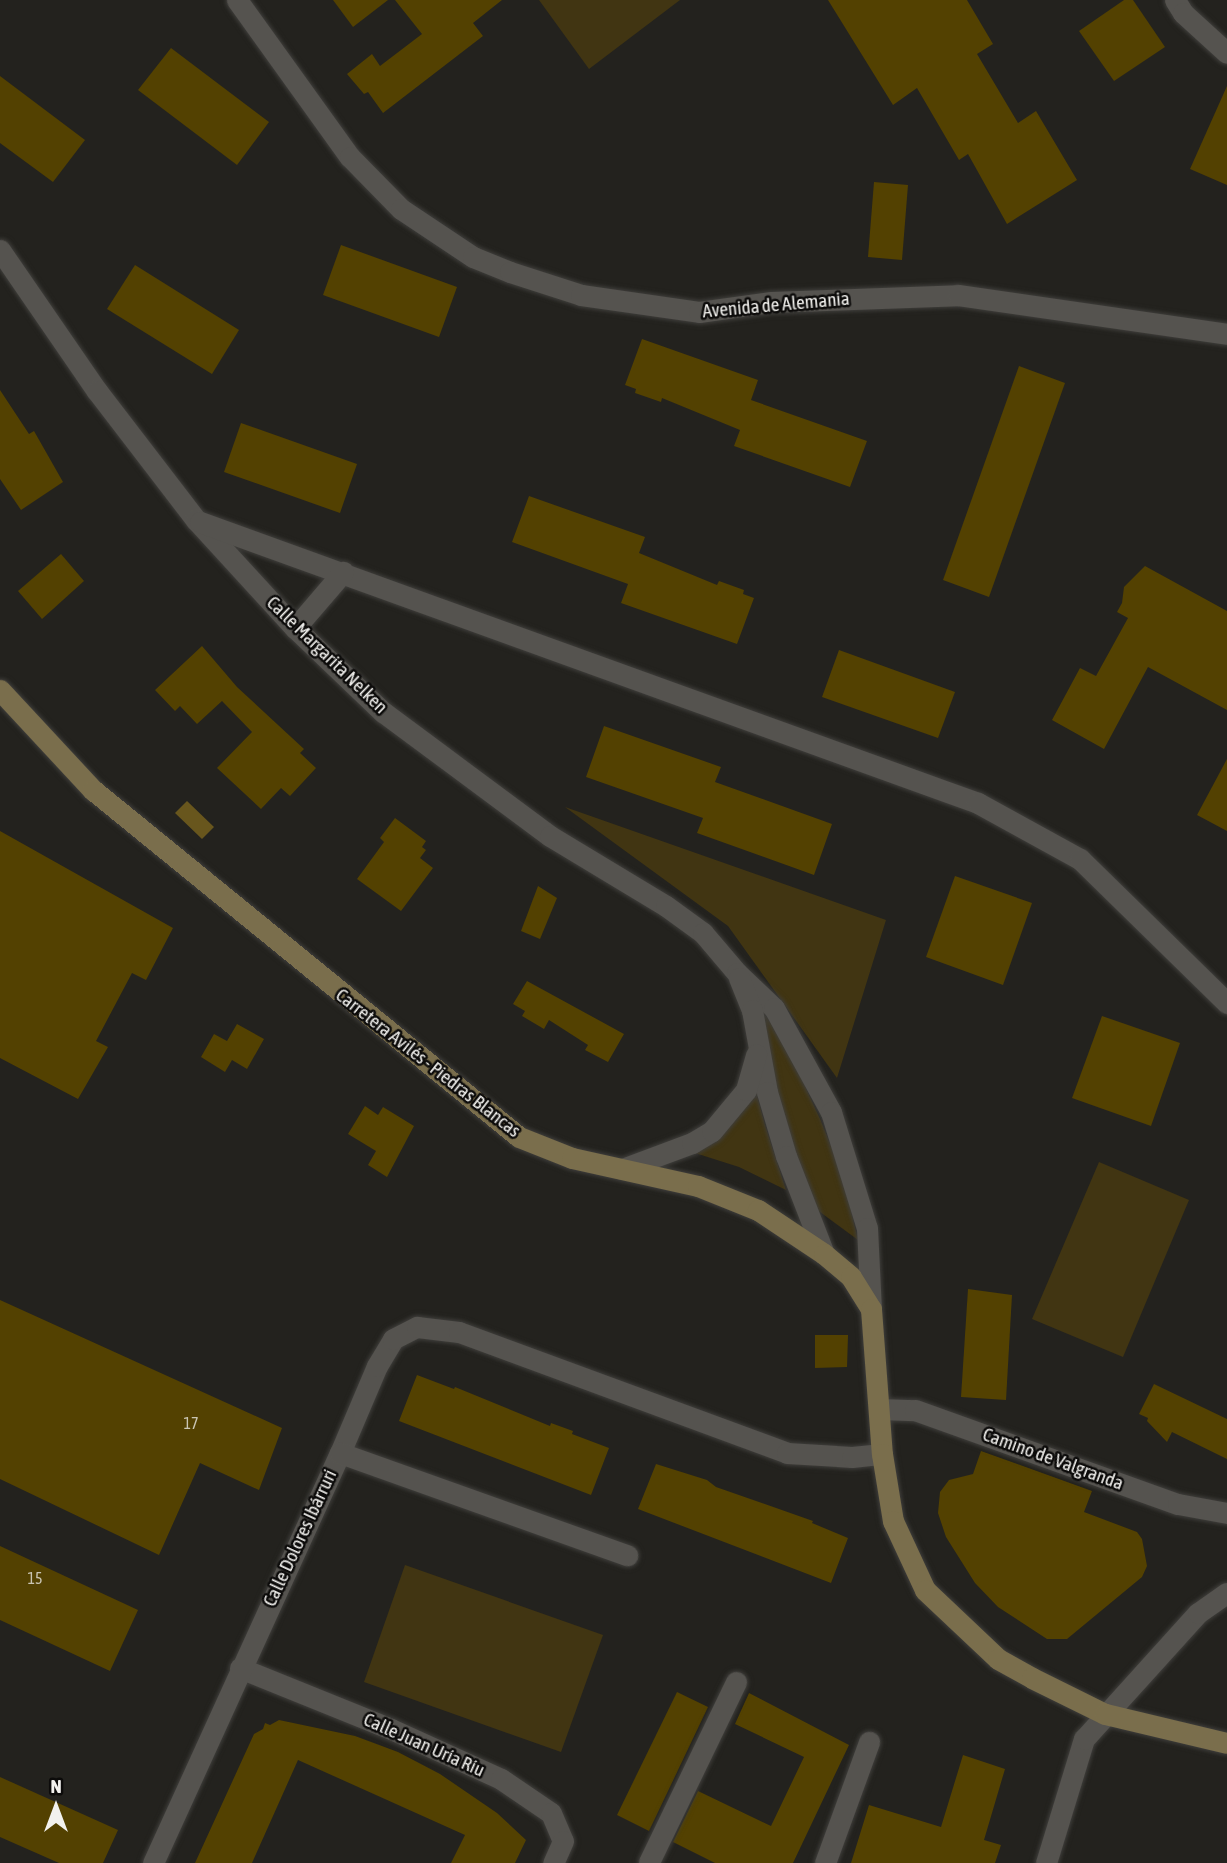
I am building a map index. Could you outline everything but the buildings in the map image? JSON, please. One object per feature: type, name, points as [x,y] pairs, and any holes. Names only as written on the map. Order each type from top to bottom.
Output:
[{"type":"street","name":"Avenida de Alemania","points":[[237,0],[350,157],[401,209],[473,257],[522,276],[581,295],[699,312],[771,302],[958,295],[1227,334]]},
{"type":"street","points":[[1175,0],[1183,13],[1227,53]]},
{"type":"street","name":"Calle Margarita Nelken","points":[[0,250],[97,390],[195,520],[295,628],[383,712],[550,836],[666,906],[703,933],[737,973]]},
{"type":"street","points":[[195,520],[978,803],[1080,859],[1227,1003]]},
{"type":"street","points":[[295,628],[343,572]]},
{"type":"street","name":"Carretera Avilés - Piedras Blancas","points":[[0,690],[93,790],[519,1137],[572,1158],[698,1186],[758,1210],[824,1254],[851,1277],[872,1309],[882,1454],[893,1521],[925,1590],[998,1659],[1105,1714],[1227,1743]]},
{"type":"street","points":[[737,973],[752,1010],[767,1092],[786,1156],[824,1254]]},
{"type":"street","points":[[737,973],[774,1008],[831,1112],[867,1228],[872,1309]]},
{"type":"street","points":[[622,1170],[692,1143],[712,1132],[746,1090],[758,1048]]},
{"type":"street","points":[[340,1452],[377,1366],[393,1339],[417,1327],[459,1332],[787,1453],[852,1457],[882,1454]]},
{"type":"street","name":"Camino de Valgranda","points":[[879,1409],[915,1410],[1178,1504],[1227,1513]]},
{"type":"street","name":"Calle Dolores Ibárruri","points":[[153,1863],[340,1452],[627,1556]]},
{"type":"street","points":[[1046,1863],[1084,1739],[1198,1613],[1227,1593]]},
{"type":"street","name":"Calle Juan Uría Ríu","points":[[240,1668],[391,1729],[501,1779],[551,1812],[563,1841],[554,1863]]},
{"type":"street","points":[[649,1863],[736,1682]]},
{"type":"street","points":[[825,1863],[869,1742]]},
{"type":"shaded area","points":[[539,0],[680,0],[589,69]]},
{"type":"shaded area","points":[[187,801],[214,827],[202,839],[175,813]]},
{"type":"shaded area","points":[[565,807],[886,920],[837,1078],[728,926]]},
{"type":"shaded area","points":[[757,1001],[791,1056],[821,1121],[842,1174],[858,1240],[816,1209],[787,1138]]},
{"type":"shaded area","points":[[755,1088],[786,1190],[739,1167],[695,1153]]},
{"type":"shaded area","points":[[1099,1162],[1189,1200],[1123,1357],[1032,1319]]},
{"type":"shaded area","points":[[405,1565],[603,1635],[561,1752],[364,1682]]}]
